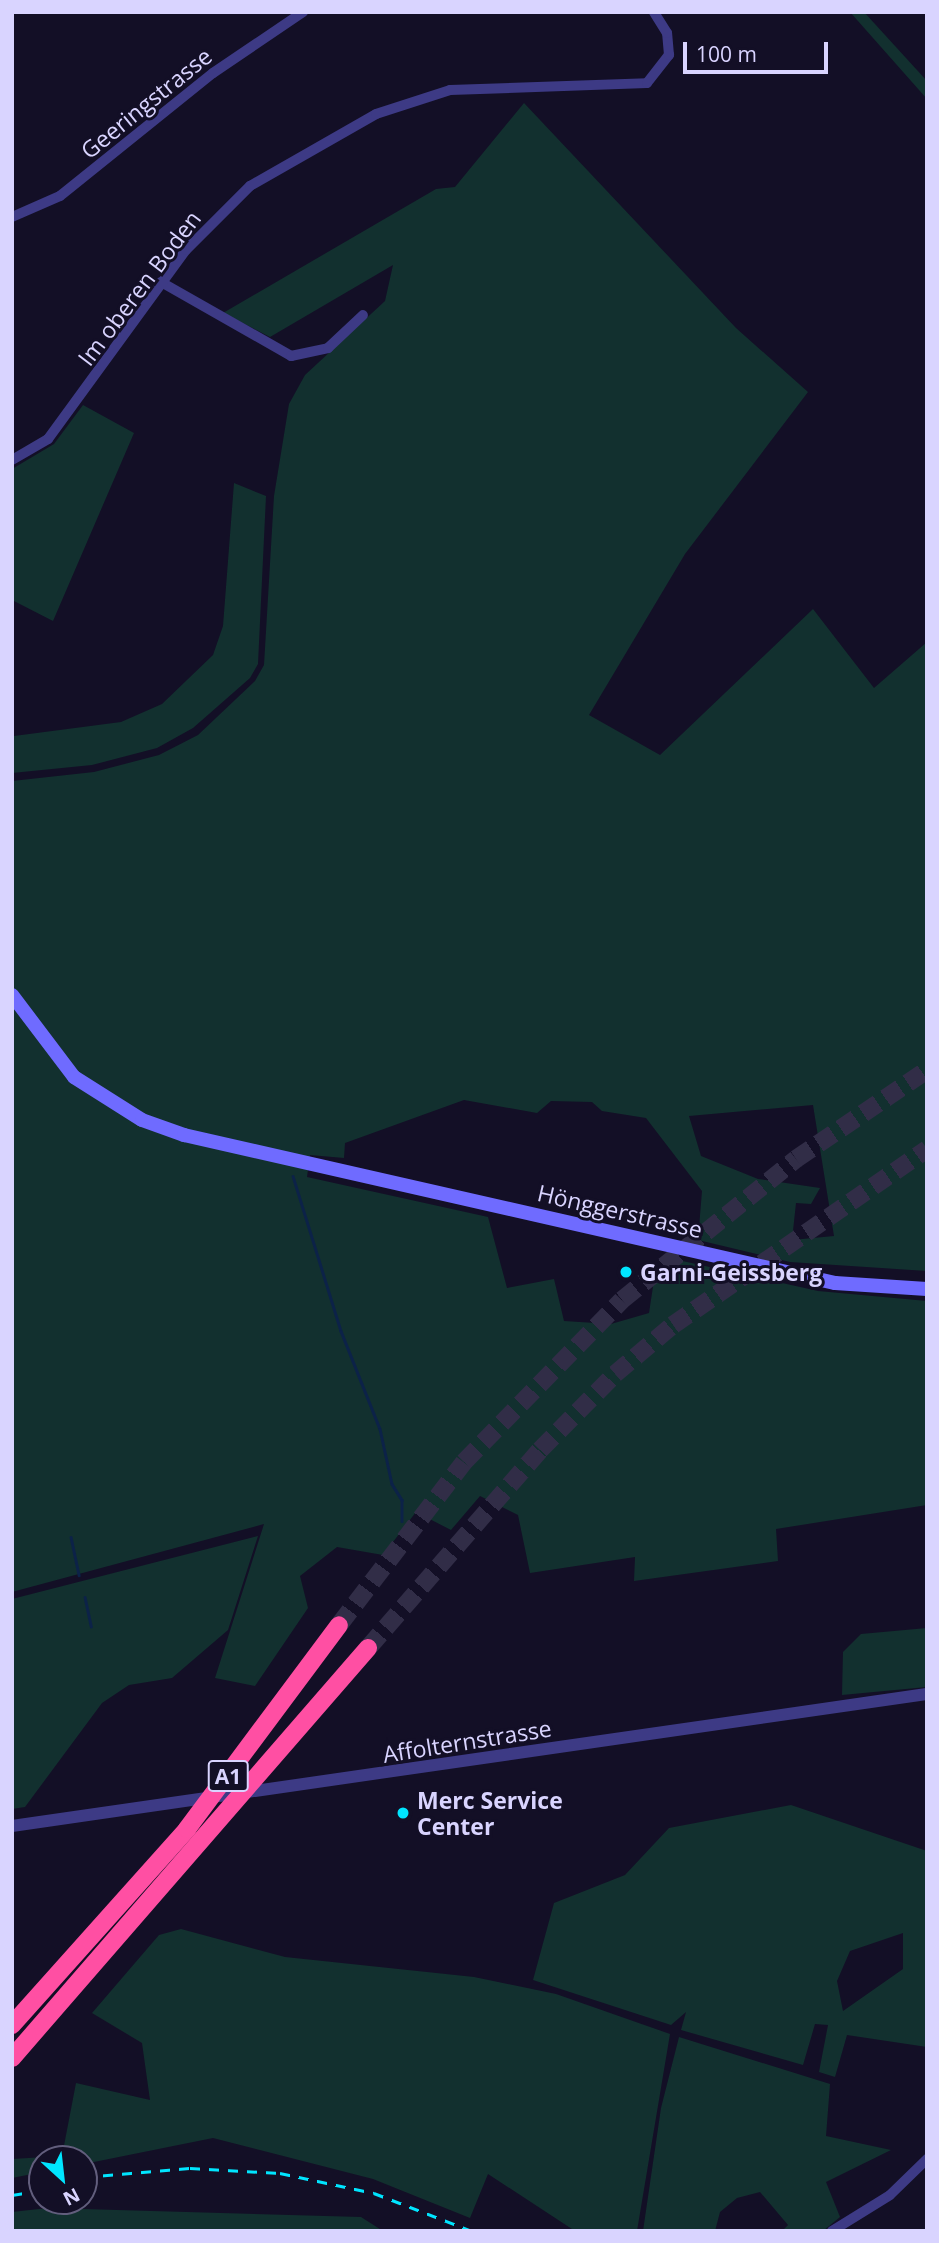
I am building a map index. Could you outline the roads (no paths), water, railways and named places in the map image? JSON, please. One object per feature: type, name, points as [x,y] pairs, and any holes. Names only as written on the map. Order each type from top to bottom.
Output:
[{"type":"highway","name":"A1","points":[[12,2025],[187,1829],[339,1625]]},
{"type":"highway","name":"A1","points":[[12,2058],[368,1648]]},
{"type":"highway","points":[[12,2009],[108,1919]]},
{"type":"highway","points":[[12,2074],[49,2018]]},
{"type":"main road","name":"Hönggerstrasse","points":[[12,995],[53,1054],[108,1102],[184,1135],[822,1280],[927,1289]]},
{"type":"street","name":"Geeringstrasse","points":[[12,217],[60,196],[212,73],[303,12]]},
{"type":"street","name":"Im oberen Boden","points":[[12,460],[48,439],[161,282],[238,196],[346,128],[450,90],[546,83],[647,83],[669,55],[667,33],[654,12]]},
{"type":"street","points":[[161,282],[291,356],[328,348],[363,315]]},
{"type":"street","name":"Affolternstrasse","points":[[12,1826],[273,1792],[927,1694]]},
{"type":"street","points":[[832,2231],[890,2194],[927,2159]]},
{"type":"waterway","points":[[293,1176],[341,1331],[380,1429],[392,1484],[402,1500],[402,1521]]},
{"type":"waterway","points":[[71,1537],[79,1575]]},
{"type":"waterway","points":[[85,1597],[91,1626]]},
{"type":"tunnel","points":[[339,1625],[464,1462],[622,1300],[796,1159],[927,1070]]},
{"type":"tunnel","points":[[368,1648],[540,1450],[615,1374],[673,1325],[927,1149]]},
{"type":"railway","points":[[98,2176],[190,2168],[280,2173],[374,2193],[472,2231]]},
{"type":"railway","points":[[12,2195],[28,2192]]},
{"type":"place","name":"Garni-Geissberg","points":[[626,1272]]},
{"type":"place","name":"Merc Service Center","points":[[403,1813]]}]
